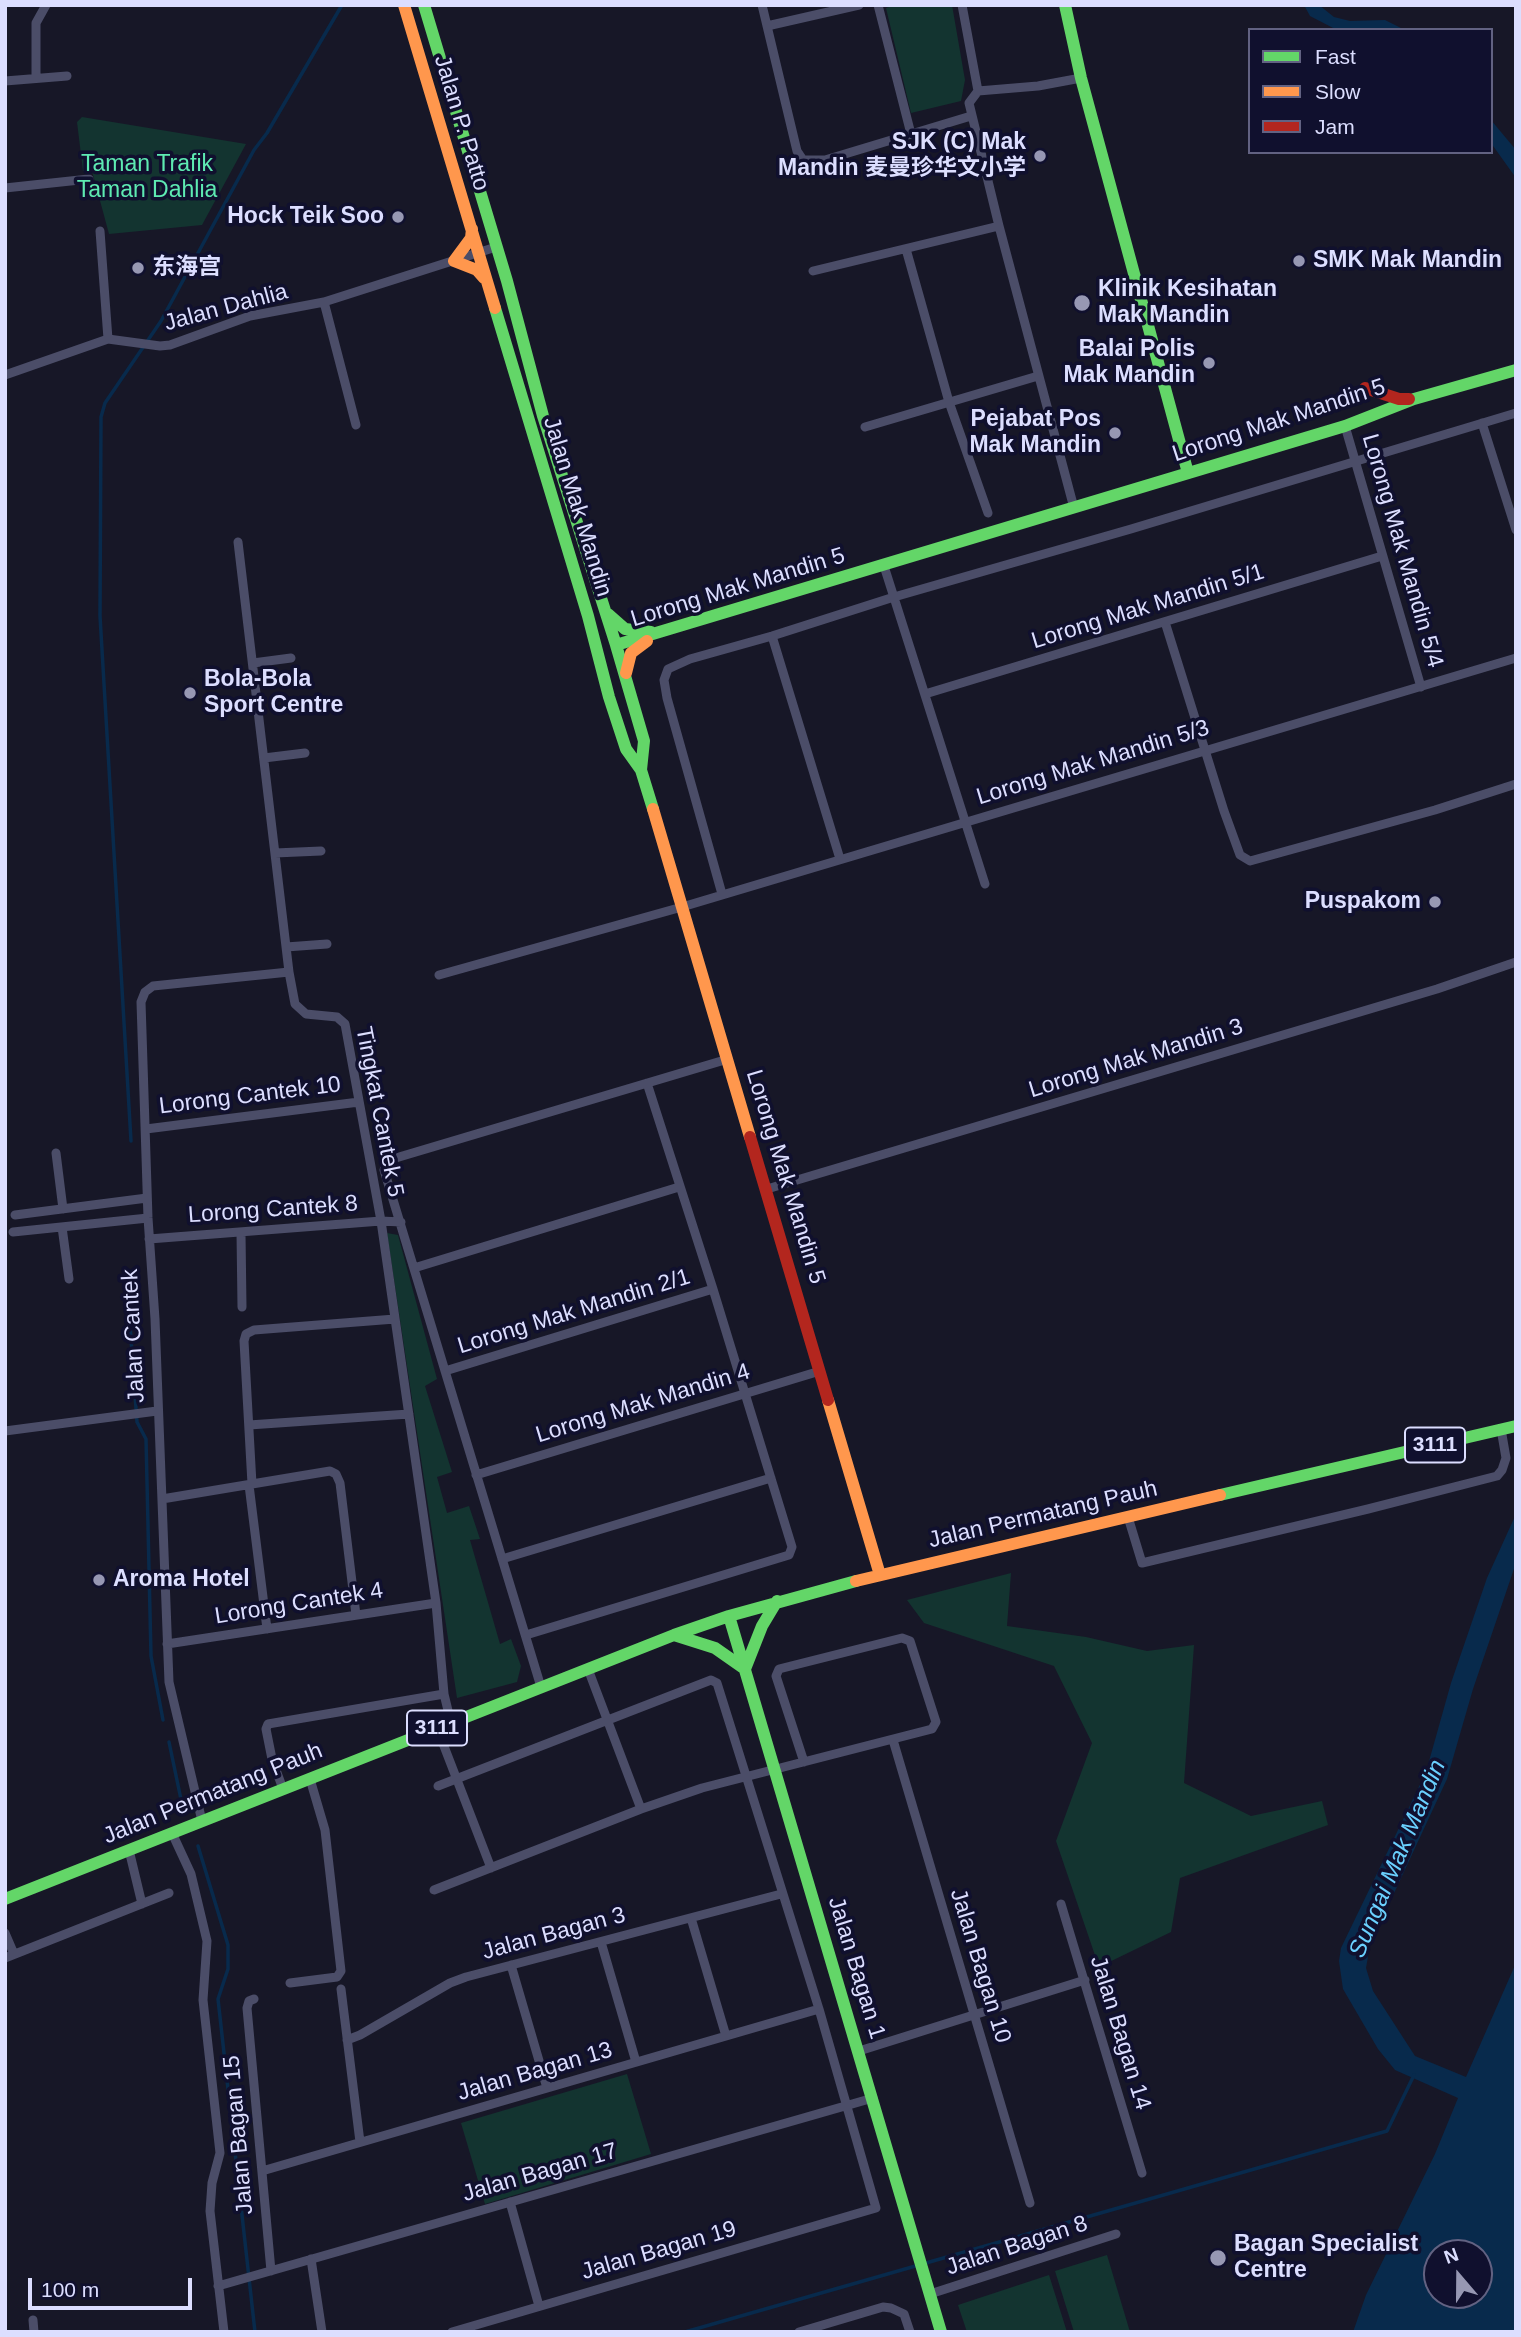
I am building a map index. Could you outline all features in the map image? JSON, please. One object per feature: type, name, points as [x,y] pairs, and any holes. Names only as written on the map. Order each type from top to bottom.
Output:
[{"type":"street","points":[[36,78],[36,23],[46,5]]},
{"type":"street","name":"Jalan P. Patto","points":[[404,5],[478,253]]},
{"type":"street","name":"Jalan P. Patto","points":[[425,5],[496,247]]},
{"type":"street","points":[[762,5],[797,151],[803,160],[825,160],[971,116]]},
{"type":"street","points":[[767,26],[859,5]]},
{"type":"street","points":[[878,5],[911,134]]},
{"type":"street","points":[[962,5],[978,91],[969,103],[971,116],[1074,508]]},
{"type":"street","points":[[1065,5],[1081,78],[1188,473]]},
{"type":"street","points":[[5,81],[67,76]]},
{"type":"street","points":[[978,91],[1038,86],[1081,78]]},
{"type":"street","points":[[5,188],[89,179]]},
{"type":"street","points":[[813,271],[999,226]]},
{"type":"street","points":[[472,229],[471,238],[454,261],[477,270],[487,282]]},
{"type":"street","points":[[100,231],[108,340]]},
{"type":"street","name":"Jalan Dahlia","points":[[5,376],[108,340],[160,346],[181,341],[250,316],[324,302],[496,247]]},
{"type":"street","name":"Jalan Mak Mandin","points":[[496,247],[543,416],[616,645]]},
{"type":"street","points":[[906,249],[949,401],[988,513]]},
{"type":"street","name":"Jalan Mak Mandin","points":[[478,253],[588,616],[625,749],[641,769]]},
{"type":"street","points":[[324,302],[356,425]]},
{"type":"street","name":"Lorong Mak Mandin 5","points":[[880,1575],[641,769],[644,741],[616,645],[670,631],[1345,426],[1414,398],[1516,370]]},
{"type":"street","points":[[865,427],[1038,376]]},
{"type":"street","points":[[1365,388],[1398,399],[1414,398]]},
{"type":"street","points":[[722,894],[667,698],[664,680],[667,669],[678,663],[894,597],[1516,413]]},
{"type":"street","points":[[1482,423],[1516,530]]},
{"type":"street","name":"Lorong Mak Mandin 5/4","points":[[1345,426],[1421,687]]},
{"type":"street","name":"Tingkat Cantek 5","points":[[238,542],[289,972],[295,1004],[306,1014],[337,1017],[345,1024],[381,1221],[436,1603],[444,1694],[452,1723]]},
{"type":"street","name":"Lorong Mak Mandin 5/1","points":[[925,694],[1382,556]]},
{"type":"street","points":[[884,566],[985,884]]},
{"type":"street","points":[[604,609],[625,629],[637,632],[670,631]]},
{"type":"street","points":[[588,616],[596,632],[616,645],[609,657],[605,683]]},
{"type":"street","points":[[1165,622],[1240,855],[1250,861],[1435,810],[1516,784]]},
{"type":"street","points":[[625,676],[631,653],[639,646],[670,631]]},
{"type":"street","points":[[772,636],[839,859]]},
{"type":"street","points":[[253,663],[291,658]]},
{"type":"street","name":"Lorong Mak Mandin 5/3","points":[[682,907],[1516,658]]},
{"type":"street","points":[[264,758],[306,753]]},
{"type":"street","points":[[275,853],[321,851]]},
{"type":"street","points":[[439,975],[682,907]]},
{"type":"street","points":[[286,947],[327,944]]},
{"type":"street","name":"Lorong Mak Mandin 3","points":[[767,1189],[1437,989],[1516,962]]},
{"type":"street","name":"Jalan Cantek","points":[[201,1822],[169,1682],[162,1499],[153,1411],[141,1002],[145,992],[153,986],[289,972]]},
{"type":"street","points":[[541,1687],[384,1170],[389,1160],[728,1059]]},
{"type":"street","points":[[526,1634],[789,1555],[792,1547],[647,1083]]},
{"type":"street","name":"Lorong Cantek 10","points":[[146,1129],[359,1102]]},
{"type":"street","points":[[56,1153],[63,1209]]},
{"type":"street","points":[[414,1268],[679,1187]]},
{"type":"street","points":[[15,1215],[148,1198]]},
{"type":"street","points":[[13,1232],[148,1218]]},
{"type":"street","name":"Lorong Cantek 8","points":[[149,1239],[381,1221],[401,1222]]},
{"type":"street","points":[[62,1227],[69,1279]]},
{"type":"street","points":[[241,1233],[242,1307]]},
{"type":"street","name":"Lorong Mak Mandin 2/1","points":[[445,1371],[713,1289]]},
{"type":"street","points":[[267,1629],[250,1484],[244,1341],[246,1334],[254,1330],[395,1319]]},
{"type":"street","name":"Lorong Mak Mandin 4","points":[[476,1475],[820,1371]]},
{"type":"street","points":[[5,1431],[153,1411]]},
{"type":"street","points":[[249,1424],[409,1415]]},
{"type":"street","name":"Jalan Permatang Pauh","points":[[5,1899],[674,1634],[729,1616],[880,1575],[1516,1426]]},
{"type":"street","points":[[1128,1517],[1142,1563],[1497,1476],[1506,1458],[1501,1429]]},
{"type":"street","points":[[162,1499],[330,1471],[336,1474],[340,1483],[356,1615]]},
{"type":"street","points":[[502,1559],[771,1478]]},
{"type":"street","points":[[674,1634],[715,1648],[745,1669],[762,1626],[777,1601]]},
{"type":"street","name":"Lorong Cantek 4","points":[[167,1644],[436,1603]]},
{"type":"street","name":"Jalan Bagan 1","points":[[729,1616],[941,2332]]},
{"type":"street","points":[[434,1890],[641,1809],[746,1775],[804,1762],[893,1740],[932,1729],[936,1722],[910,1641],[902,1638],[779,1669],[776,1676],[804,1762]]},
{"type":"street","points":[[587,1669],[641,1809]]},
{"type":"street","name":"Jalan Bagan 1","points":[[607,1720],[711,1681],[717,1683],[819,2009],[876,2208]]},
{"type":"street","points":[[283,1789],[272,1759],[266,1729],[270,1723],[444,1694]]},
{"type":"street","points":[[438,1786],[607,1720]]},
{"type":"street","points":[[437,1728],[491,1868]]},
{"type":"street","name":"Jalan Bagan 10","points":[[893,1740],[1030,2203]]},
{"type":"street","points":[[290,1983],[337,1977],[341,1971],[326,1830],[310,1779]]},
{"type":"street","points":[[176,1832],[191,1874],[207,1941],[204,2000],[219,2153],[212,2183],[210,2211],[224,2332]]},
{"type":"street","points":[[130,1850],[142,1904]]},
{"type":"street","points":[[5,1933],[10,1956],[169,1893]]},
{"type":"street","name":"Jalan Bagan 3","points":[[347,2040],[450,1983],[781,1894]]},
{"type":"street","name":"Jalan Bagan 14","points":[[1062,1904],[1142,2173]]},
{"type":"street","points":[[691,1918],[726,2036]]},
{"type":"street","points":[[601,1942],[636,2062]]},
{"type":"street","points":[[511,1965],[547,2088]]},
{"type":"street","points":[[859,2051],[1084,1980]]},
{"type":"street","points":[[341,1989],[360,2143]]},
{"type":"street","name":"Jalan Bagan 15","points":[[254,1999],[249,2001],[247,2008],[271,2271]]},
{"type":"street","name":"Jalan Bagan 13","points":[[262,2171],[819,2009]]},
{"type":"street","name":"Jalan Bagan 17","points":[[218,2286],[873,2098]]},
{"type":"street","points":[[510,2202],[539,2306]]},
{"type":"street","name":"Jalan Bagan 19","points":[[452,2332],[876,2208]]},
{"type":"street","name":"Jalan Bagan 8","points":[[929,2289],[1116,2234]]},
{"type":"street","points":[[311,2259],[322,2332]]},
{"type":"street","points":[[801,2331],[883,2307],[904,2314],[910,2332]]},
{"type":"street","points":[[33,2320],[34,2332]]},
{"type":"green space","points":[[895,5],[952,5],[965,80],[961,101],[911,113],[886,8]]},
{"type":"green space","name":"Taman Trafik Taman Dahlia","points":[[82,117],[246,144],[202,225],[109,234],[92,171],[83,171],[77,122]]},
{"type":"green space","points":[[387,1233],[398,1235],[437,1379],[425,1386],[452,1472],[437,1477],[447,1513],[469,1506],[480,1539],[470,1540],[500,1644],[511,1639],[521,1666],[517,1682],[457,1698]]},
{"type":"green space","points":[[1011,1573],[1007,1626],[1086,1637],[1147,1651],[1194,1645],[1184,1783],[1251,1816],[1322,1801],[1328,1825],[1180,1878],[1171,1932],[1099,1967],[1056,1841],[1092,1743],[1054,1666],[924,1623],[907,1600]]},
{"type":"green space","points":[[627,2074],[651,2154],[485,2204],[461,2123]]},
{"type":"green space","points":[[1107,2255],[1130,2332],[1074,2332],[1055,2271]]},
{"type":"green space","points":[[1049,2275],[1067,2332],[967,2332],[958,2305]]},
{"type":"water","points":[[1304,5],[1319,5],[1334,17],[1350,21],[1385,20],[1401,28],[1333,28],[1310,16]]},
{"type":"water","points":[[1493,122],[1516,150],[1516,178],[1493,146]]},
{"type":"water","name":"Sungai Mak Mandin","points":[[1516,1514],[1516,1563],[1473,1689],[1447,1779],[1370,1945],[1366,1968],[1373,1991],[1415,2056],[1466,2077],[1516,1963],[1516,2332],[1353,2332],[1366,2295],[1435,2154],[1458,2098],[1395,2070],[1378,2049],[1343,1989],[1339,1961],[1341,1948],[1426,1772],[1451,1683],[1487,1578]]},
{"type":"waterway","points":[[131,1141],[100,616],[101,417],[105,403],[161,321],[254,150],[267,133],[342,5]]},
{"type":"waterway","points":[[127,1283],[137,1422],[146,1439],[151,1656],[163,1720]]},
{"type":"waterway","points":[[169,1742],[183,1809]]},
{"type":"waterway","points":[[198,1846],[228,1945],[228,1969],[218,1999],[255,2332]]},
{"type":"waterway","points":[[685,2332],[1387,2131],[1414,2075]]},
{"type":"traffic: fast","points":[[424,5],[507,281],[543,416],[644,741],[641,770],[653,809]]},
{"type":"traffic: fast","points":[[1065,5],[1081,78],[1188,473]]},
{"type":"traffic: fast","points":[[495,308],[588,616],[609,697],[626,749],[641,770]]},
{"type":"traffic: fast","points":[[616,645],[1345,426],[1414,399],[1516,370]]},
{"type":"traffic: fast","points":[[608,614],[625,629],[651,632]]},
{"type":"traffic: fast","points":[[1220,1495],[1516,1426]]},
{"type":"traffic: fast","points":[[5,1899],[674,1635],[729,1616],[856,1581]]},
{"type":"traffic: fast","points":[[674,1635],[715,1648],[745,1669],[762,1626],[777,1601]]},
{"type":"traffic: fast","points":[[729,1616],[941,2332]]},
{"type":"traffic: slow","points":[[404,5],[495,308]]},
{"type":"traffic: slow","points":[[472,229],[471,238],[454,261],[477,270],[484,278]]},
{"type":"traffic: slow","points":[[626,673],[631,653],[647,641]]},
{"type":"traffic: slow","points":[[653,809],[750,1137]]},
{"type":"traffic: slow","points":[[828,1400],[880,1575]]},
{"type":"traffic: slow","points":[[856,1581],[1220,1495]]},
{"type":"traffic: jam","points":[[1365,388],[1399,399],[1409,399]]},
{"type":"traffic: jam","points":[[750,1137],[828,1400]]},
{"type":"place","name":"SJK (C) Mak Mandin 麦曼珍华文小学","points":[[1040,156]]},
{"type":"place","name":"Hock Teik Soo","points":[[398,217]]},
{"type":"place","name":"SMK Mak Mandin","points":[[1299,261]]},
{"type":"place","name":"东海宫","points":[[138,268]]},
{"type":"place","name":"Klinik Kesihatan Mak Mandin","points":[[1082,303]]},
{"type":"place","name":"Balai Polis Mak Mandin","points":[[1209,363]]},
{"type":"place","name":"Pejabat Pos Mak Mandin","points":[[1115,433]]},
{"type":"place","name":"Bola-Bola Sport Centre","points":[[190,693]]},
{"type":"place","name":"Puspakom","points":[[1435,902]]},
{"type":"place","name":"Aroma Hotel","points":[[99,1580]]},
{"type":"place","name":"Bagan Specialist Centre","points":[[1218,2258]]}]
